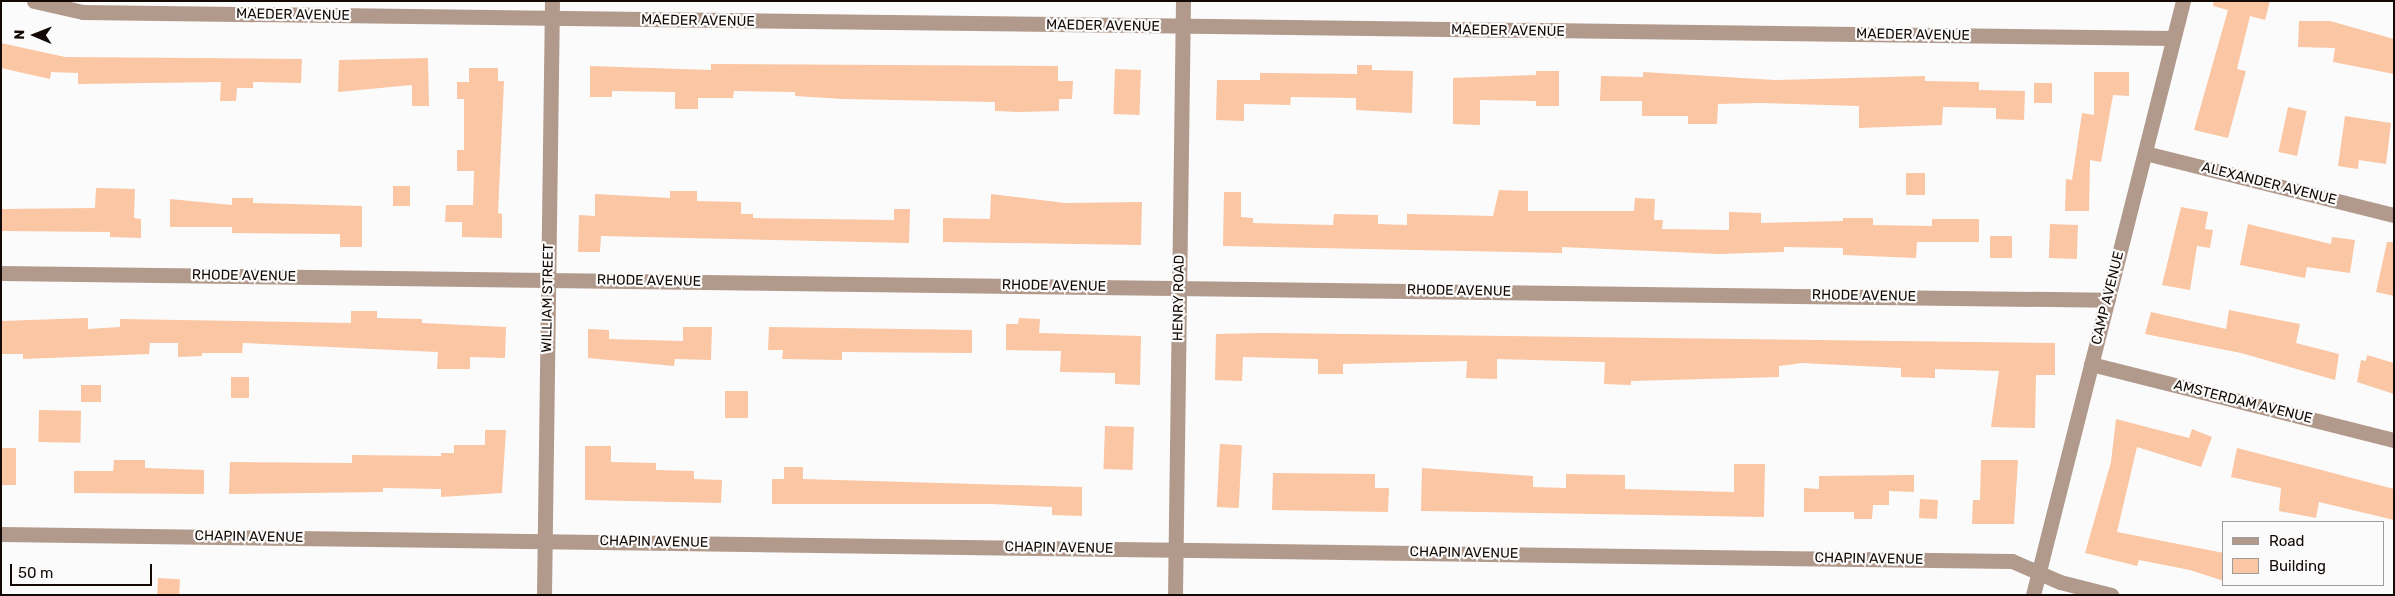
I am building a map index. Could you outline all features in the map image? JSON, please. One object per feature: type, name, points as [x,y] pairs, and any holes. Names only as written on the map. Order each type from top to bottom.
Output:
[{"type":"street","name":"MAEDER AVENUE","points":[[34,1],[83,12],[2173,38]]},
{"type":"street","name":"WILLIAM STREET","points":[[544,595],[552,1]]},
{"type":"street","name":"HENRY ROAD","points":[[1176,595],[1183,1]]},
{"type":"street","name":"CAMP AVENUE","points":[[2033,595],[2183,1]]},
{"type":"street","name":"ALEXANDER AVENUE","points":[[2145,152],[2394,215]]},
{"type":"street","name":"RHODE AVENUE","points":[[1,273],[2108,300]]},
{"type":"street","name":"AMSTERDAM AVENUE","points":[[2091,364],[2394,440]]},
{"type":"street","name":"CHAPIN AVENUE","points":[[1,534],[2012,561],[2060,582],[2111,595]]},
{"type":"building","points":[[2214,1],[2270,1],[2265,20],[2250,16],[2237,69],[2246,71],[2228,138],[2194,130],[2228,10],[2213,6]]},
{"type":"building","points":[[2299,21],[2330,21],[2394,39],[2394,74],[2333,62],[2335,48],[2298,47]]},
{"type":"building","points":[[1,43],[65,57],[302,59],[301,83],[253,82],[253,88],[237,88],[236,101],[220,101],[221,82],[78,84],[78,73],[51,72],[50,79],[1,68]]},
{"type":"building","points":[[428,58],[429,106],[412,106],[412,85],[338,92],[339,60]]},
{"type":"building","points":[[711,64],[1058,66],[1058,81],[1073,81],[1072,99],[1059,99],[1059,111],[1018,112],[995,111],[995,102],[844,99],[795,96],[795,92],[734,91],[733,98],[698,98],[698,109],[675,109],[675,92],[612,91],[612,97],[590,97],[590,66],[711,70]]},
{"type":"building","points":[[1357,65],[1372,65],[1372,70],[1413,71],[1412,113],[1356,110],[1356,98],[1291,97],[1290,105],[1244,104],[1244,121],[1216,120],[1217,80],[1260,80],[1260,73],[1357,74]]},
{"type":"building","points":[[469,68],[498,68],[498,81],[504,81],[498,213],[502,214],[502,238],[462,237],[462,222],[445,222],[446,205],[473,205],[474,171],[457,171],[457,150],[464,150],[464,99],[457,99],[457,82],[469,82]]},
{"type":"building","points":[[1115,69],[1141,70],[1139,115],[1113,114]]},
{"type":"building","points":[[1536,71],[1559,71],[1559,106],[1536,106],[1536,101],[1480,100],[1480,125],[1453,124],[1453,78],[1536,75]]},
{"type":"building","points":[[1643,72],[1775,80],[1925,76],[1925,81],[1979,82],[1979,90],[2025,91],[2024,120],[1996,119],[1996,108],[1943,107],[1942,125],[1859,128],[1859,106],[1761,103],[1718,104],[1717,124],[1688,124],[1688,116],[1642,116],[1642,101],[1600,101],[1601,76],[1643,77]]},
{"type":"building","points":[[2094,72],[2129,72],[2129,96],[2113,95],[2101,162],[2090,160],[2089,211],[2065,211],[2066,179],[2072,180],[2082,113],[2094,115]]},
{"type":"building","points":[[2034,83],[2052,83],[2052,103],[2034,103]]},
{"type":"building","points":[[2288,107],[2307,111],[2297,156],[2278,152]]},
{"type":"building","points":[[2345,116],[2391,123],[2386,164],[2359,160],[2358,169],[2338,166]]},
{"type":"building","points":[[1906,173],[1925,173],[1925,195],[1906,195]]},
{"type":"building","points":[[393,186],[410,186],[410,206],[393,206]]},
{"type":"building","points":[[96,188],[135,189],[134,218],[141,219],[141,238],[110,237],[110,232],[1,231],[1,209],[95,208]]},
{"type":"building","points":[[1499,190],[1528,191],[1528,211],[1634,211],[1635,198],[1655,199],[1654,220],[1663,220],[1662,229],[1729,230],[1729,212],[1761,213],[1761,223],[1843,221],[1843,218],[1873,218],[1873,225],[1932,226],[1932,219],[1979,219],[1979,242],[1917,242],[1916,258],[1843,255],[1843,248],[1784,247],[1784,252],[1719,254],[1562,247],[1562,253],[1223,246],[1224,192],[1241,192],[1241,217],[1253,218],[1253,223],[1333,225],[1334,214],[1378,215],[1378,224],[1407,225],[1407,214],[1493,216]]},
{"type":"building","points":[[670,191],[697,191],[697,201],[741,202],[741,214],[753,214],[753,218],[894,220],[894,209],[910,209],[909,243],[601,236],[600,252],[578,252],[579,215],[595,216],[595,194],[670,198]]},
{"type":"building","points":[[991,194],[1065,203],[1142,202],[1141,245],[943,242],[943,218],[990,219]]},
{"type":"building","points":[[232,198],[253,198],[253,203],[362,206],[362,247],[340,247],[340,234],[232,233],[232,227],[170,227],[170,199],[232,205]]},
{"type":"building","points":[[2181,207],[2208,212],[2205,229],[2213,230],[2210,248],[2197,246],[2190,290],[2162,285]]},
{"type":"building","points":[[2050,224],[2078,225],[2077,259],[2049,258]]},
{"type":"building","points":[[2248,224],[2331,244],[2332,237],[2355,240],[2350,273],[2307,267],[2305,278],[2240,265]]},
{"type":"building","points":[[1990,236],[2012,236],[2012,258],[1990,258]]},
{"type":"building","points":[[2387,242],[2394,242],[2394,296],[2376,292]]},
{"type":"building","points":[[2229,310],[2300,324],[2296,343],[2339,354],[2335,380],[2241,353],[2145,334],[2151,312],[2226,329]]},
{"type":"building","points":[[351,311],[377,311],[377,318],[422,319],[422,323],[506,327],[505,358],[470,357],[470,369],[437,369],[438,352],[243,343],[242,353],[202,353],[202,356],[178,357],[178,343],[150,343],[149,354],[23,359],[23,354],[1,354],[1,321],[88,318],[88,329],[120,327],[120,319],[351,323]]},
{"type":"building","points":[[1019,318],[1040,319],[1039,333],[1141,336],[1140,385],[1115,384],[1115,373],[1060,372],[1061,351],[1006,350],[1006,324],[1018,324]]},
{"type":"building","points":[[683,327],[712,327],[711,360],[675,359],[674,366],[588,358],[588,329],[609,330],[609,339],[683,341]]},
{"type":"building","points":[[769,327],[972,330],[972,353],[842,352],[842,360],[782,359],[783,350],[768,350]]},
{"type":"building","points":[[1263,333],[2055,343],[2055,375],[2036,375],[2035,428],[1991,427],[1999,371],[1935,369],[1935,378],[1901,377],[1901,368],[1802,363],[1779,366],[1779,377],[1631,381],[1631,385],[1604,384],[1605,362],[1497,359],[1497,379],[1466,378],[1467,361],[1343,364],[1343,374],[1318,374],[1318,359],[1243,357],[1242,381],[1215,380],[1216,334]]},
{"type":"building","points":[[2367,355],[2394,363],[2394,394],[2357,382],[2361,360],[2366,361]]},
{"type":"building","points":[[231,377],[249,377],[249,398],[231,398]]},
{"type":"building","points":[[81,385],[101,385],[101,402],[81,402]]},
{"type":"building","points":[[725,391],[748,391],[748,418],[725,418]]},
{"type":"building","points":[[39,410],[81,411],[80,443],[38,442]]},
{"type":"building","points":[[2116,419],[2189,438],[2192,429],[2212,437],[2201,467],[2137,447],[2117,532],[2222,553],[2222,580],[2190,570],[2139,560],[2137,566],[2085,553],[2111,462]]},
{"type":"building","points":[[1105,426],[1134,427],[1132,470],[1103,469]]},
{"type":"building","points":[[485,430],[506,430],[502,493],[441,497],[441,489],[383,488],[383,492],[229,494],[230,462],[352,463],[352,455],[441,456],[441,453],[454,453],[454,445],[485,445]]},
{"type":"building","points":[[1220,444],[1242,445],[1239,508],[1217,507]]},
{"type":"building","points":[[585,446],[611,446],[611,462],[656,463],[656,470],[694,471],[694,479],[722,480],[721,503],[585,500]]},
{"type":"building","points":[[1,448],[16,448],[16,485],[1,485]]},
{"type":"building","points":[[2237,448],[2394,489],[2394,520],[2319,502],[2316,518],[2279,511],[2281,488],[2231,477]]},
{"type":"building","points":[[114,460],[145,460],[145,468],[204,470],[204,494],[74,493],[74,471],[113,471]]},
{"type":"building","points":[[1981,460],[2018,460],[2014,524],[1972,524],[1973,500],[1980,500]]},
{"type":"building","points":[[1734,464],[1765,464],[1764,517],[1421,511],[1422,468],[1533,476],[1533,487],[1566,488],[1566,474],[1625,475],[1625,489],[1734,492]]},
{"type":"building","points":[[784,467],[803,467],[803,479],[1082,487],[1082,516],[1052,515],[1052,507],[991,504],[772,504],[772,479],[784,479]]},
{"type":"building","points":[[1273,473],[1375,474],[1375,488],[1389,488],[1388,512],[1272,510]]},
{"type":"building","points":[[1914,475],[1914,492],[1889,491],[1889,505],[1873,505],[1872,519],[1854,519],[1854,512],[1804,512],[1804,488],[1819,489],[1819,476]]},
{"type":"building","points":[[1920,499],[1938,500],[1937,519],[1919,518]]},
{"type":"building","points":[[158,578],[180,579],[179,595],[157,595]]}]
